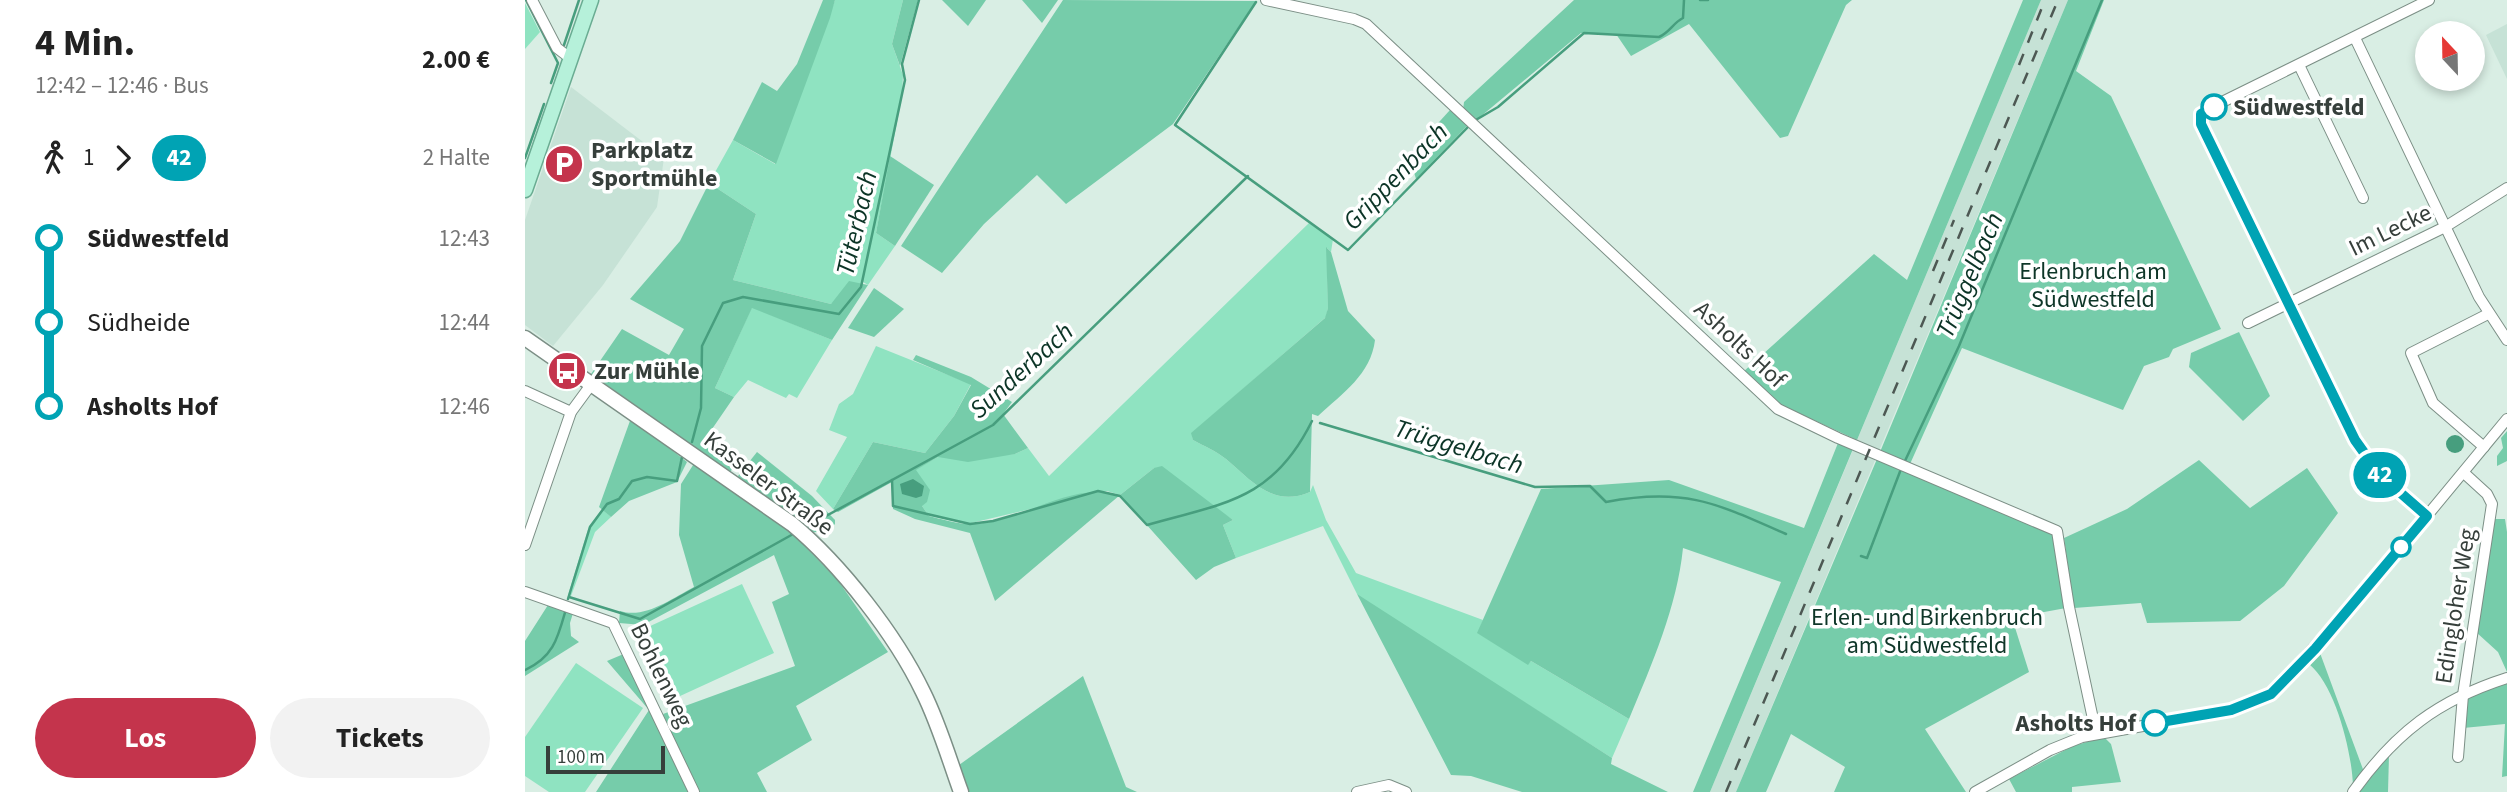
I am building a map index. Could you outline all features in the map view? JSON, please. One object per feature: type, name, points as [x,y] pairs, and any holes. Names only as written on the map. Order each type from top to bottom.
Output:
[{"type":"main road","points":[[525,190],[591,0]]},
{"type":"street","points":[[532,0],[557,48],[570,58]]},
{"type":"street","name":"Asholts Hof","points":[[1266,0],[1366,24],[1778,409],[1904,466],[2057,530],[2069,607],[2096,733]]},
{"type":"street","points":[[2427,516],[2380,475],[2361,452],[2200,117],[2204,111],[2429,0]]},
{"type":"street","points":[[2355,38],[2445,227],[2489,314],[2507,340]]},
{"type":"street","points":[[2299,65],[2363,198]]},
{"type":"street","name":"Im Lecke","points":[[2248,323],[2445,227],[2507,188]]},
{"type":"street","points":[[2484,447],[2433,403],[2411,353],[2489,314]]},
{"type":"street","name":"Kasseler Straße","points":[[526,338],[792,524],[808,538],[846,578],[911,669],[932,712],[961,792]]},
{"type":"street","points":[[525,545],[571,412],[593,383]]},
{"type":"street","points":[[525,391],[571,412]]},
{"type":"street","points":[[1975,792],[2062,744],[2096,733],[2231,710],[2271,694],[2315,649],[2507,419]]},
{"type":"street","name":"Edingloher Weg","points":[[2458,757],[2463,695],[2492,504],[2487,494],[2464,472]]},
{"type":"street","name":"Bohlenweg","points":[[525,592],[603,617],[619,630],[695,792]]},
{"type":"street","points":[[2353,792],[2395,739],[2463,695],[2507,678]]},
{"type":"street","points":[[1356,792],[1388,785],[1406,792]]},
{"type":"shaded area","points":[[835,0],[903,0],[892,44],[903,75],[902,96],[876,233],[895,246],[868,285],[863,282],[831,304],[733,280],[756,214],[709,183],[733,140],[775,164]]},
{"type":"shaded area","points":[[2041,0],[2068,0],[1736,792],[1710,792]]},
{"type":"shaded area","points":[[525,3],[540,32],[525,49]]},
{"type":"shaded area","points":[[2507,24],[2507,79],[2486,35]]},
{"type":"shaded area","points":[[571,87],[664,158],[657,207],[603,285],[553,346],[525,325],[525,220]]},
{"type":"shaded area","points":[[1309,223],[1333,239],[1331,252],[1327,248],[1326,317],[1192,433],[1193,440],[1222,456],[1254,483],[1274,494],[1297,496],[1310,492],[1313,485],[1326,520],[1356,573],[1483,620],[1478,633],[1528,664],[1531,661],[1629,719],[1612,758],[1366,602],[1357,594],[1323,526],[1236,558],[1223,525],[1233,520],[1154,468],[1120,495],[1107,491],[967,524],[929,516],[922,506],[915,470],[938,457],[1015,454],[1028,448],[1049,476]]},
{"type":"shaded area","points":[[752,307],[832,340],[797,398],[789,394],[786,398],[748,380],[734,397],[715,388]]},
{"type":"shaded area","points":[[876,346],[971,384],[954,416],[925,453],[873,442],[833,509],[816,491],[847,437],[829,430],[839,404],[853,394]]},
{"type":"shaded area","points":[[2451,435],[2459,435],[2464,444],[2462,451],[2451,453],[2446,448],[2446,440]]},
{"type":"shaded area","points":[[913,479],[924,486],[922,496],[916,498],[902,494],[900,484]]},
{"type":"shaded area","points":[[602,509],[611,517],[595,532],[571,596],[568,595],[589,526]]},
{"type":"shaded area","points":[[742,584],[774,653],[667,702],[635,633]]},
{"type":"shaded area","points":[[576,663],[643,708],[585,792],[549,792],[525,776],[525,737]]},
{"type":"green space","points":[[823,0],[835,0],[776,164],[733,140],[762,82],[777,91],[797,64]]},
{"type":"green space","points":[[903,0],[918,0],[900,66],[892,44]]},
{"type":"green space","points":[[942,0],[986,0],[968,26]]},
{"type":"green space","points":[[1022,0],[1058,0],[1042,23]]},
{"type":"green space","points":[[1063,0],[1256,1],[1173,124],[1066,204],[1037,175],[984,224],[942,273],[901,246]]},
{"type":"green space","points":[[1574,0],[1852,0],[1846,5],[1788,136],[1780,138],[1689,24],[1631,56],[1616,34],[1581,33],[1474,122],[1463,110],[1464,102]]},
{"type":"green space","points":[[2023,0],[2041,0],[1857,440],[1781,405],[1743,372],[1874,254],[1907,280]]},
{"type":"green space","name":"Erlenbruch am Südwestfeld","points":[[2068,0],[2104,0],[2076,71],[2111,96],[2221,329],[2173,349],[2169,357],[2144,366],[2123,410],[1962,348],[1910,464],[1880,452]]},
{"type":"green space","points":[[1450,110],[1468,125],[1416,179],[1409,155]]},
{"type":"green space","points":[[890,156],[934,185],[895,246],[876,233]]},
{"type":"green space","points":[[709,183],[756,214],[733,280],[831,304],[849,281],[868,285],[832,340],[752,308],[715,388],[734,397],[710,432],[743,456],[730,472],[591,374],[622,329],[669,355],[684,329],[630,299],[680,241]]},
{"type":"green space","points":[[1326,247],[1331,252],[1348,311],[1375,340],[1362,373],[1318,416],[1312,414],[1310,492],[1285,497],[1264,490],[1222,456],[1193,440],[1191,433],[1325,318],[1328,308]]},
{"type":"green space","points":[[874,288],[904,309],[874,337],[848,328]]},
{"type":"green space","points":[[2239,332],[2270,396],[2243,421],[2189,367],[2191,353]]},
{"type":"green space","points":[[916,355],[971,377],[1012,402],[1003,414],[1028,448],[1015,454],[968,462],[938,457],[916,470],[930,490],[927,502],[922,506],[929,516],[966,524],[986,523],[1081,493],[1120,495],[995,601],[970,533],[915,519],[893,509],[892,482],[838,512],[833,509],[873,442],[925,453],[954,416],[971,385],[913,360]]},
{"type":"green space","points":[[631,418],[687,462],[677,482],[629,501],[611,517],[599,507]]},
{"type":"green space","points":[[2507,431],[2507,461],[2497,466],[2497,456],[2503,448],[2501,438]]},
{"type":"green space","points":[[1838,443],[1853,449],[1710,792],[1693,792],[1781,582],[1683,548],[1669,614],[1629,719],[1531,661],[1528,665],[1477,633],[1541,489],[1669,480],[1804,528]]},
{"type":"green space","points":[[757,452],[812,496],[835,520],[835,524],[830,529],[811,533],[740,481],[738,476]]},
{"type":"green space","name":"Erlen- und Birkenbruch am Südwestfeld","points":[[1877,459],[2055,535],[2066,608],[2012,618],[2029,672],[1925,729],[1966,792],[1834,792],[1845,767],[1791,734],[1766,792],[1736,792]]},
{"type":"green space","points":[[2199,460],[2250,508],[2307,468],[2338,513],[2284,586],[2240,621],[2147,623],[2141,603],[2074,608],[2064,538],[2127,509]]},
{"type":"green space","points":[[695,462],[792,533],[837,579],[888,652],[796,706],[812,740],[757,773],[767,792],[698,792],[663,714],[795,666],[772,602],[789,594],[774,555],[643,625],[619,623],[620,611],[629,613],[648,610],[694,587],[679,535],[681,484]]},
{"type":"green space","points":[[1162,466],[1233,520],[1223,525],[1236,558],[1214,567],[1196,580],[1120,495],[1154,468]]},
{"type":"green space","points":[[2493,519],[2505,519],[2507,532],[2507,672],[2498,652],[2476,632]]},
{"type":"green space","points":[[1357,594],[1612,758],[1611,764],[1668,792],[1522,792],[1471,776],[1451,775]]},
{"type":"green space","points":[[548,605],[573,613],[570,623],[571,636],[579,642],[525,676],[525,641]]},
{"type":"green space","points":[[626,653],[691,792],[596,792],[649,710],[607,661]]},
{"type":"green space","points":[[2320,653],[2364,772],[2353,786],[2346,739],[2335,704],[2319,674],[2309,664]]},
{"type":"green space","points":[[1083,676],[1126,787],[1137,792],[968,792],[959,765]]},
{"type":"green space","points":[[2507,683],[2507,776],[2502,777],[2505,724],[2463,728],[2466,698]]},
{"type":"green space","points":[[2104,737],[2111,744],[2121,782],[2072,787],[2072,792],[2016,792],[2009,779],[2073,746]]},
{"type":"green space","points":[[2389,755],[2388,792],[2359,792]]},
{"type":"waterway","points":[[526,0],[558,63],[551,83]]},
{"type":"waterway","points":[[564,45],[579,0]]},
{"type":"waterway","name":"Tüterbach","points":[[692,442],[701,408],[702,346],[723,303],[743,297],[839,314],[861,287],[905,80],[902,64],[919,0]]},
{"type":"waterway","name":"Grippenbach","points":[[1474,121],[1498,107],[1584,33],[1659,37],[1683,18],[1684,0]]},
{"type":"waterway","name":"Grippenbach","points":[[1700,0],[1708,0]]},
{"type":"waterway","name":"Trüggelbach","points":[[1904,463],[1959,346],[2102,0]]},
{"type":"waterway","name":"Trüggelbach","points":[[1256,2],[1175,125],[1348,250],[1468,127]]},
{"type":"waterway","points":[[525,158],[544,104]]},
{"type":"waterway","name":"Sunderbach","points":[[804,528],[993,425],[1248,176]]},
{"type":"waterway","name":"Trüggelbach","points":[[892,480],[893,506],[970,524],[993,521],[1098,491],[1120,496],[1147,525],[1223,503],[1263,483],[1281,467],[1297,447],[1312,421]]},
{"type":"waterway","name":"Trüggelbach","points":[[1320,423],[1535,487],[1590,486],[1606,502],[1657,496],[1679,497],[1719,506],[1786,534]]},
{"type":"waterway","name":"Tüterbach","points":[[568,599],[590,527],[607,504],[619,499],[632,481],[647,477],[677,481],[682,457]]},
{"type":"waterway","name":"Trüggelbach","points":[[1861,556],[1867,558],[1901,469]]},
{"type":"waterway","name":"Sunderbach","points":[[569,597],[640,619],[795,533]]},
{"type":"waterway","name":"Trüggelbach","points":[[525,670],[549,652],[566,609]]},
{"type":"railway","points":[[2019,65],[2045,0]]},
{"type":"railway","points":[[1726,792],[2058,0]]},
{"type":"railway","points":[[1933,271],[1954,220]]},
{"type":"bus line","name":"42","points":[[2155,723],[2231,710],[2271,694],[2315,649],[2427,516],[2389,484],[2361,452],[2201,124],[2201,114],[2214,107]]},
{"type":"place","name":"Südwestfeld","points":[[2214,107]]},
{"type":"place","name":"Parkplatz Sportmühle","points":[[564,164]]},
{"type":"place","name":"Zur Mühle","points":[[567,371]]},
{"type":"place","name":"Asholts Hof","points":[[2155,723]]}]
